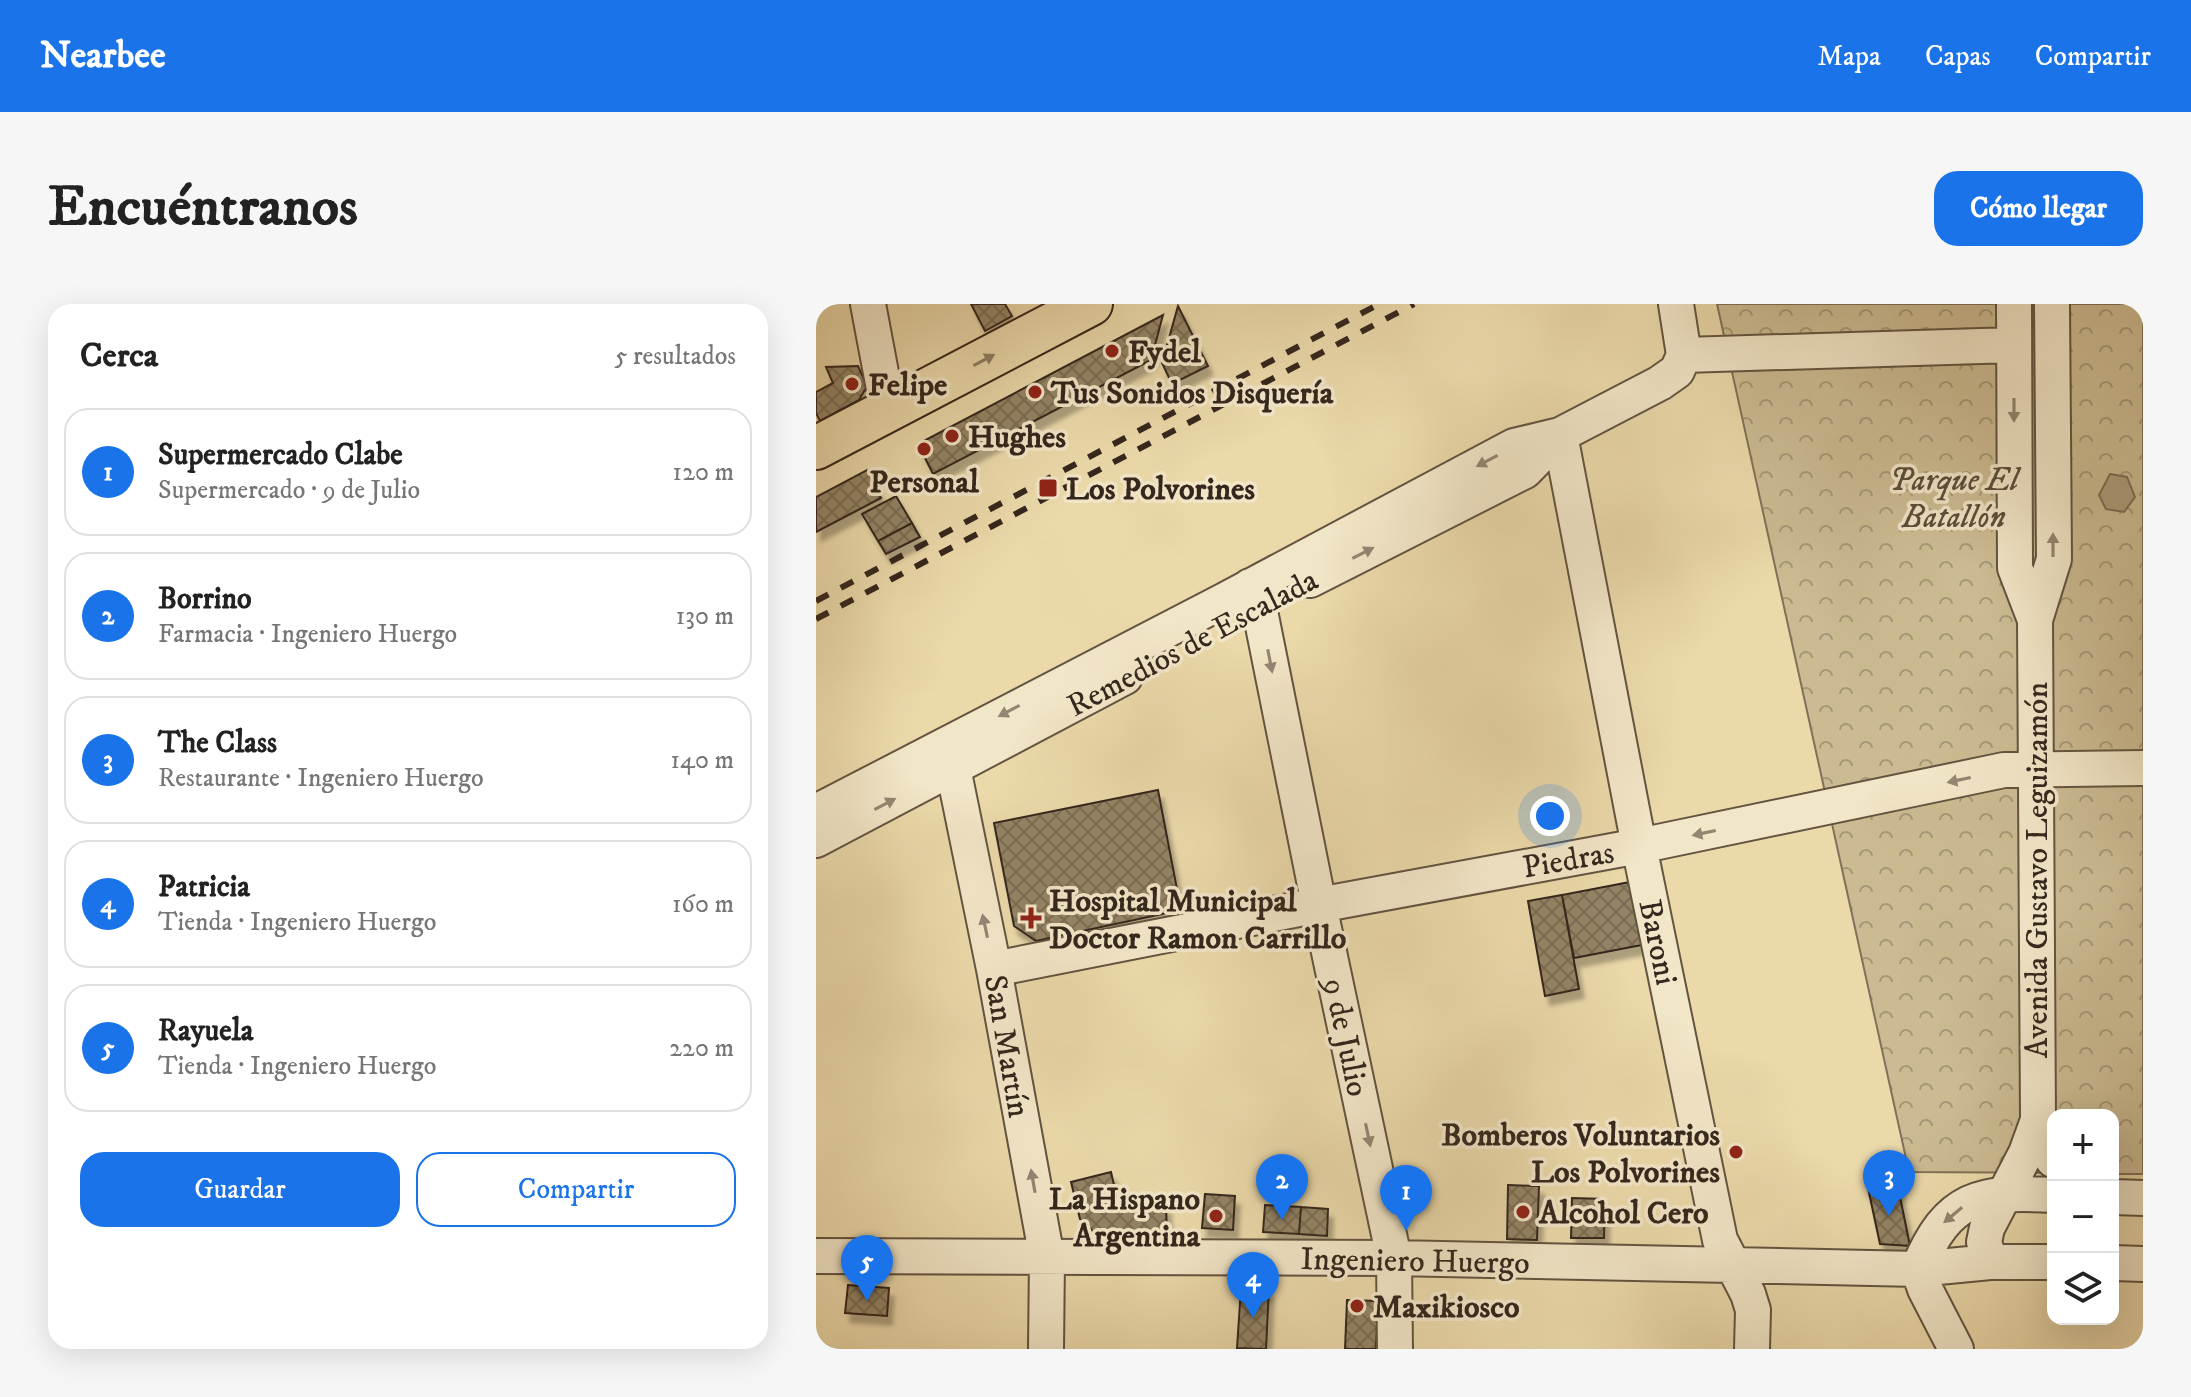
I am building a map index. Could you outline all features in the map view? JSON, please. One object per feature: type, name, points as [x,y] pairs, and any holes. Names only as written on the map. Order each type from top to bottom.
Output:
[{"type":"main road","points":[[816,448],[1091,304]]},
{"type":"street","points":[[868,304],[888,410]]},
{"type":"street","points":[[1676,304],[1684,355],[2014,345]]},
{"type":"street","points":[[2014,304],[2015,568],[2035,620]]},
{"type":"street","points":[[2035,620],[2054,559],[2052,304]]},
{"type":"street","name":"Remedios de Escalada","points":[[816,840],[947,758],[1255,596],[1525,471],[1560,435],[1677,371],[1684,355]]},
{"type":"street","name":"Baroni","points":[[1560,435],[1639,846],[1720,1240],[1753,1310],[1752,1349]]},
{"type":"street","name":"9 de Julio","points":[[1255,596],[1394,1258],[1395,1349]]},
{"type":"street","name":"Avenida Gustavo Leguizamón","points":[[2035,620],[2038,1120]]},
{"type":"street","name":"Remedios de Escalada","points":[[816,812],[947,758]]},
{"type":"street","name":"San Martín","points":[[947,758],[994,969],[1047,1258],[1046,1349]]},
{"type":"street","name":"Piedras","points":[[994,969],[1639,846],[2004,770],[2143,768]]},
{"type":"street","points":[[2038,1120],[2047,1144]]},
{"type":"street","points":[[1990,1262],[1984,1242],[1987,1228],[2026,1153],[2038,1120]]},
{"type":"street","points":[[1956,1349],[1918,1269],[1940,1226],[1958,1209],[2005,1192],[2047,1195]]},
{"type":"street","points":[[2119,1197],[2143,1198]]},
{"type":"street","name":"Ingeniero Huergo","points":[[816,1256],[1394,1258],[1918,1269],[1990,1262],[2047,1262]]},
{"type":"street","points":[[2119,1263],[2143,1264]]},
{"type":"green space","name":"Parque El Batallón","points":[[1717,304],[2143,304],[2143,1174],[2119,1174],[2119,1109],[2047,1109],[2047,1173],[1909,1172]]},
{"type":"shaded area","points":[[2110,474],[2127,477],[2135,497],[2124,512],[2106,509],[2099,495]]},
{"type":"building","points":[[971,304],[1005,304],[1012,316],[985,331]]},
{"type":"building","points":[[1178,306],[1208,366],[1172,384],[1162,363]]},
{"type":"building","points":[[1163,315],[1151,360],[933,474],[918,444]]},
{"type":"building","points":[[858,366],[867,386],[859,400],[820,421],[816,413],[816,392],[833,383],[826,367]]},
{"type":"building","points":[[867,470],[881,498],[816,532],[816,497]]},
{"type":"building","points":[[896,496],[912,523],[878,541],[862,514]]},
{"type":"building","points":[[912,523],[920,537],[886,554],[878,541]]},
{"type":"building","points":[[1158,790],[1181,910],[1036,941],[1014,926],[994,823]]},
{"type":"building","points":[[1630,882],[1642,945],[1574,958],[1562,895]]},
{"type":"building","points":[[1562,895],[1579,989],[1545,996],[1528,901]]},
{"type":"building","points":[[1111,1172],[1119,1207],[1166,1205],[1167,1234],[1098,1236],[1080,1219],[1071,1182]]},
{"type":"building","points":[[1897,1182],[1910,1246],[1880,1244],[1868,1188]]},
{"type":"building","name":"Alcohol Cero","points":[[1508,1185],[1539,1186],[1537,1240],[1507,1239]]},
{"type":"building","points":[[1205,1194],[1235,1196],[1233,1230],[1202,1228]]},
{"type":"building","points":[[1572,1198],[1605,1199],[1604,1238],[1571,1238]]},
{"type":"building","points":[[1265,1205],[1301,1207],[1299,1234],[1263,1232]]},
{"type":"building","points":[[1301,1207],[1328,1209],[1327,1236],[1299,1234]]},
{"type":"building","points":[[848,1285],[889,1288],[887,1316],[845,1313]]},
{"type":"building","points":[[1241,1288],[1269,1289],[1266,1349],[1237,1348]]},
{"type":"building","points":[[1347,1300],[1378,1301],[1376,1349],[1345,1349]]},
{"type":"tunnel","points":[[2033,304],[2035,620]]},
{"type":"railway","points":[[816,601],[1379,304]]},
{"type":"railway","points":[[816,619],[1414,304]]},
{"type":"place","name":"Fydel","points":[[1112,351]]},
{"type":"place","name":"Felipe","points":[[852,384]]},
{"type":"place","name":"Tus Sonidos Disquería","points":[[1035,392]]},
{"type":"place","name":"Hughes","points":[[952,436]]},
{"type":"place","name":"Personal","points":[[924,449]]},
{"type":"place","name":"Los Polvorines","points":[[1048,488]]},
{"type":"place","name":"Hospital Municipal Doctor Ramon Carrillo","points":[[1031,918]]},
{"type":"place","name":"Bomberos Voluntarios Los Polvorines","points":[[1736,1152]]},
{"type":"place","name":"Alcohol Cero","points":[[1523,1212]]},
{"type":"place","name":"La Hispano Argentina","points":[[1216,1216]]},
{"type":"place","name":"The Class","points":[[1889,1216]]},
{"type":"place","name":"Borrino","points":[[1282,1220]]},
{"type":"place","name":"Supermercado Clabe","points":[[1406,1231]]},
{"type":"place","name":"Rayuela","points":[[867,1301]]},
{"type":"place","name":"Maxikiosco","points":[[1357,1306]]},
{"type":"place","name":"Patricia","points":[[1253,1318]]}]
